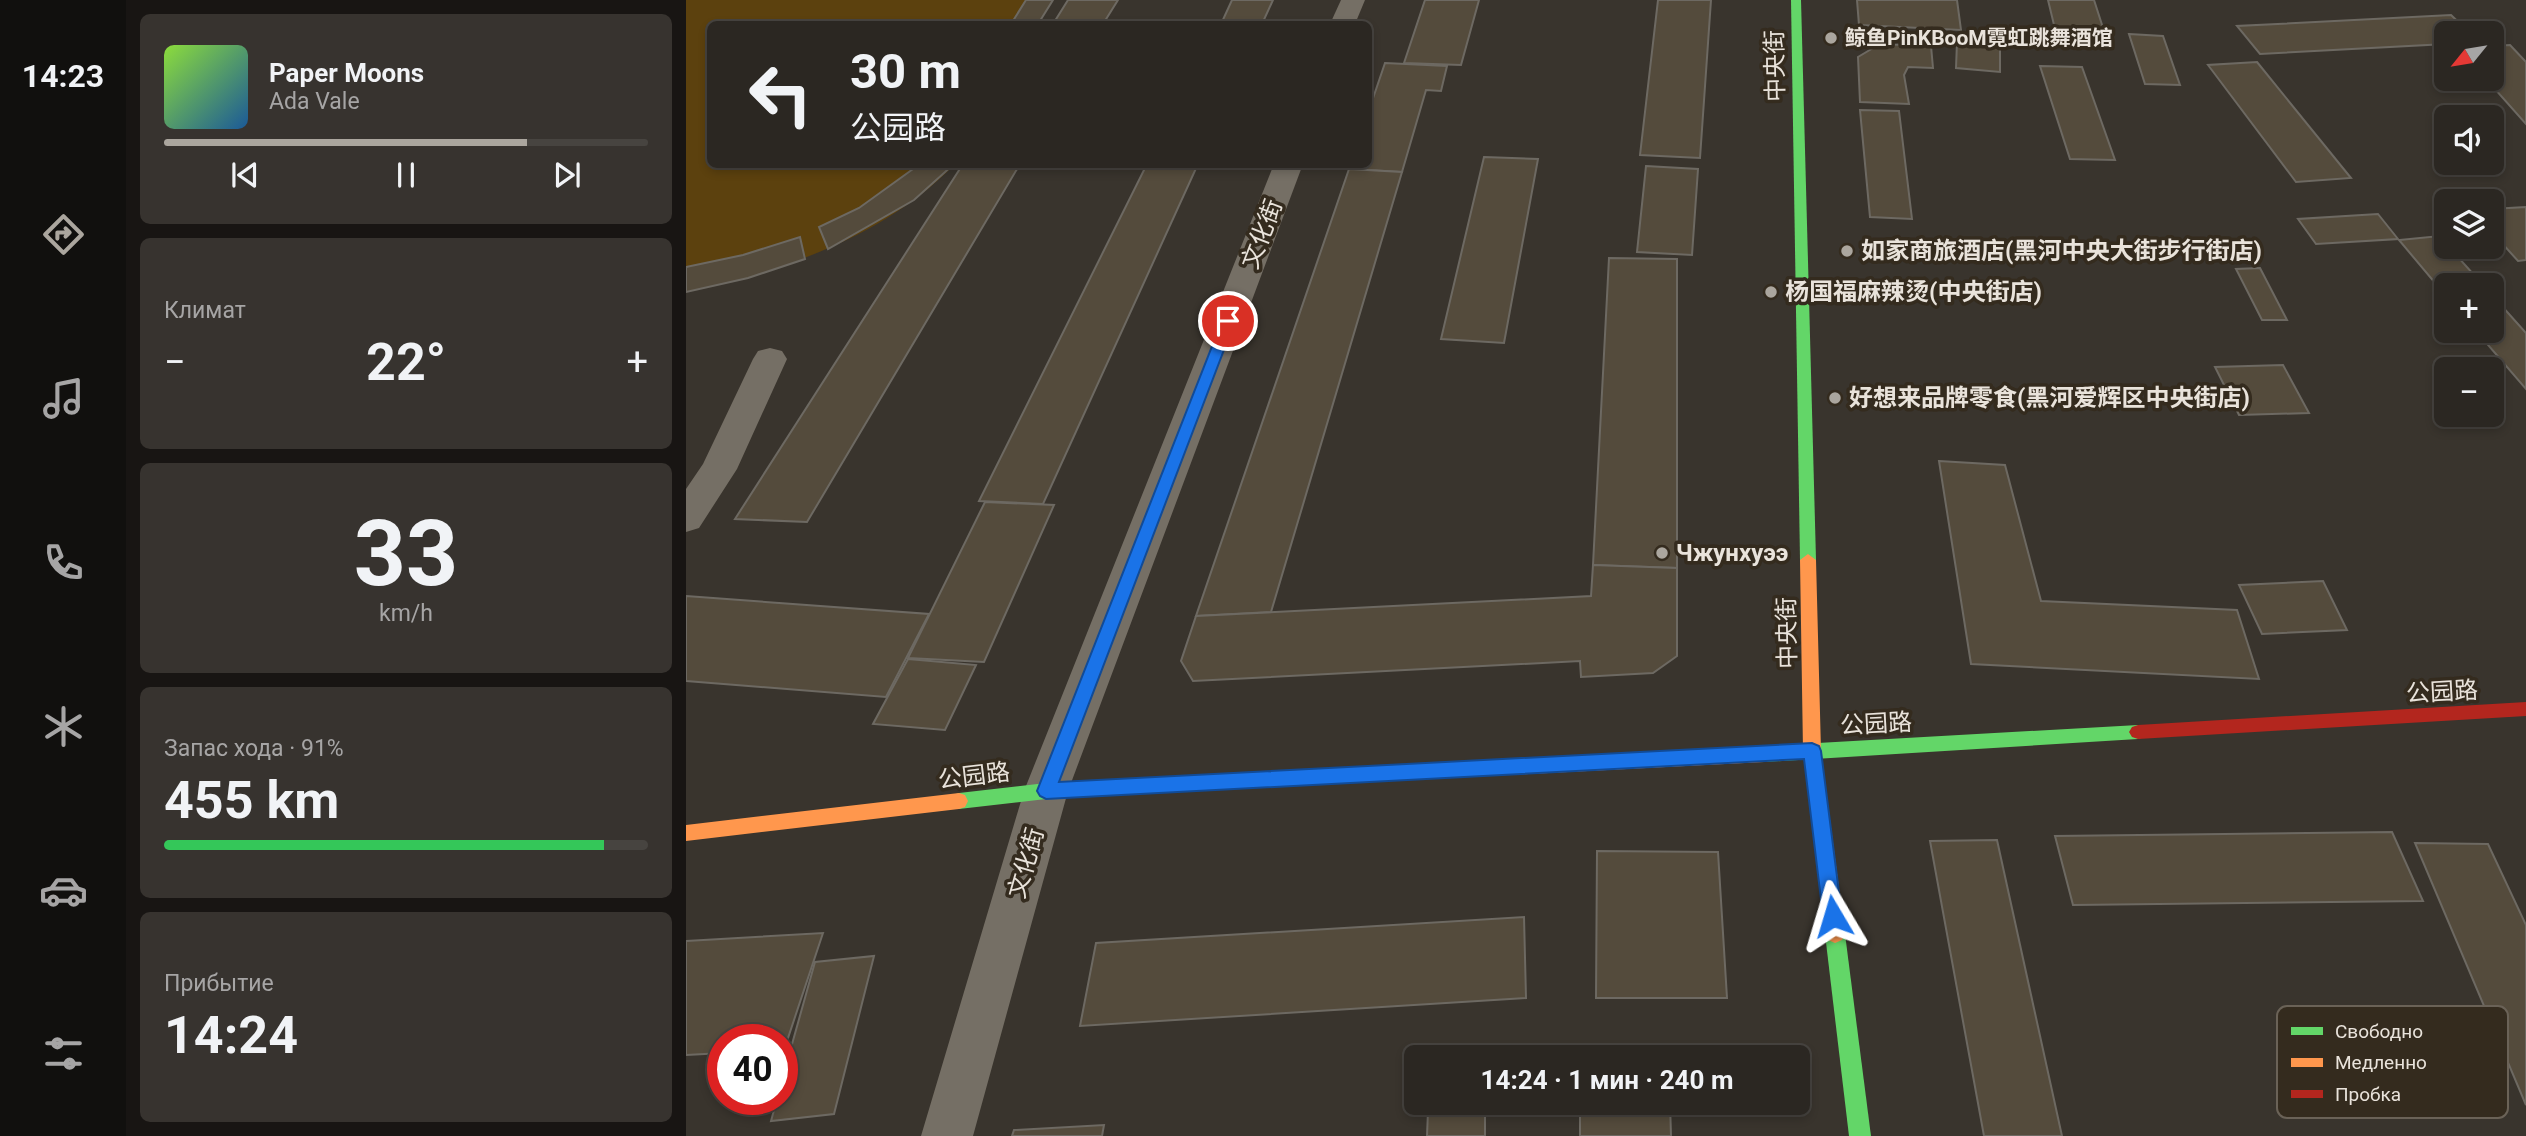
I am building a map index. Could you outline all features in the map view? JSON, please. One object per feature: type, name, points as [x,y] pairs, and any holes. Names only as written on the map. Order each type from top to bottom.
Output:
[{"type":"street","points":[[1344,21],[1353,0]]},
{"type":"street","name":"中央街","points":[[1796,0],[1812,751],[1860,1136]]},
{"type":"street","name":"文化街","points":[[947,1136],[1046,791],[1287,168]]},
{"type":"street","points":[[686,518],[719,469],[770,359]]},
{"type":"street","name":"公园路","points":[[686,833],[1046,791],[2524,714]]},
{"type":"shaded area","points":[[686,0],[1053,0],[1040,21],[707,21],[707,168],[951,168],[896,213],[830,248],[759,273],[686,292]]},
{"type":"building","points":[[1026,0],[1053,0],[1040,21],[1013,21]]},
{"type":"building","points":[[1068,0],[1118,0],[1105,21],[1055,21]]},
{"type":"building","points":[[1232,0],[1273,0],[1263,21],[1222,21]]},
{"type":"building","points":[[1425,0],[1479,0],[1461,65],[1404,63]]},
{"type":"building","points":[[1658,0],[1711,0],[1700,158],[1640,155]]},
{"type":"building","points":[[1857,0],[1957,0],[1961,30],[1859,25]]},
{"type":"building","points":[[2048,0],[2094,0],[2104,31],[2055,29]]},
{"type":"building","points":[[2451,15],[2457,21],[2434,21],[2434,45],[2260,54],[2237,26]]},
{"type":"building","points":[[2129,34],[2163,36],[2180,85],[2145,84]]},
{"type":"building","points":[[1957,42],[2000,46],[2000,72],[1956,68]]},
{"type":"building","points":[[1880,44],[1931,46],[1933,68],[1908,67],[1904,75],[1909,104],[1860,102],[1858,57]]},
{"type":"building","points":[[2504,45],[2510,45],[2526,62],[2526,124],[2497,91],[2504,91]]},
{"type":"building","points":[[2257,62],[2351,178],[2296,182],[2208,65]]},
{"type":"building","points":[[1385,63],[1447,66],[1441,91],[1426,90],[1402,172],[1349,169],[1372,168],[1372,101]]},
{"type":"building","points":[[2040,66],[2082,67],[2115,160],[2070,159]]},
{"type":"building","points":[[1860,110],[1899,111],[1912,219],[1870,217]]},
{"type":"building","points":[[1484,157],[1538,159],[1504,343],[1441,339]]},
{"type":"building","points":[[1646,166],[1698,169],[1692,255],[1637,252]]},
{"type":"building","points":[[914,168],[950,168],[914,200],[828,249],[819,227],[859,208]]},
{"type":"building","points":[[960,168],[1018,168],[807,522],[735,519]]},
{"type":"building","points":[[1145,168],[1196,168],[1043,504],[979,501]]},
{"type":"building","points":[[1349,169],[1402,172],[1271,612],[1196,616]]},
{"type":"building","points":[[2526,207],[2526,260],[2518,261],[2504,245],[2504,208]]},
{"type":"building","points":[[2378,214],[2398,239],[2316,244],[2298,219]]},
{"type":"building","points":[[800,237],[805,259],[748,278],[686,292],[686,267],[743,255]]},
{"type":"building","points":[[2434,237],[2434,259],[2460,259],[2472,273],[2434,273],[2434,282],[2399,240]]},
{"type":"building","points":[[1609,258],[1677,259],[1677,568],[1593,565]]},
{"type":"building","points":[[2260,268],[2287,320],[2262,320],[2236,269]]},
{"type":"building","points":[[2504,308],[2526,333],[2526,389],[2504,363],[2504,357],[2498,357],[2486,343],[2504,343]]},
{"type":"building","points":[[2283,365],[2309,413],[2239,415],[2215,367]]},
{"type":"building","points":[[1939,461],[2005,465],[2041,601],[2237,610],[2259,679],[1971,664]]},
{"type":"building","points":[[985,502],[1054,505],[984,662],[908,658]]},
{"type":"building","points":[[1593,565],[1677,568],[1677,656],[1653,673],[1581,677],[1580,661],[1193,681],[1181,661],[1196,616],[1591,596]]},
{"type":"building","points":[[2323,581],[2347,630],[2262,634],[2239,585]]},
{"type":"building","points":[[686,596],[929,614],[886,697],[686,681]]},
{"type":"building","points":[[908,659],[976,665],[945,730],[873,724]]},
{"type":"building","points":[[2392,832],[2423,901],[2073,905],[2055,836]]},
{"type":"building","points":[[1997,840],[2062,1136],[1984,1136],[1930,841]]},
{"type":"building","points":[[2415,843],[2488,844],[2526,925],[2526,1105],[2508,1063],[2508,1006],[2484,1006]]},
{"type":"building","points":[[1597,851],[1718,852],[1727,998],[1596,998]]},
{"type":"building","points":[[1524,917],[1526,998],[1080,1026],[1096,943]]},
{"type":"building","points":[[823,933],[793,1024],[707,1024],[707,1054],[686,1055],[686,941]]},
{"type":"building","points":[[874,956],[834,1114],[771,1121],[773,1115],[798,1115],[798,1024],[815,962]]},
{"type":"building","points":[[1428,1115],[1485,1115],[1485,1136],[1427,1136]]},
{"type":"building","points":[[1580,1115],[1670,1115],[1671,1136],[1580,1136]]},
{"type":"building","points":[[1104,1125],[1102,1136],[1012,1136],[1014,1130]]},
{"type":"traffic: fast","points":[[1796,0],[1808,560]]},
{"type":"traffic: fast","points":[[1764,754],[2138,732]]},
{"type":"traffic: fast","points":[[959,801],[1046,791],[1309,777]]},
{"type":"traffic: fast","points":[[1835,934],[1860,1136]]},
{"type":"traffic: slow","points":[[1808,560],[1812,751],[1835,934]]},
{"type":"traffic: slow","points":[[1309,777],[1764,754]]},
{"type":"traffic: slow","points":[[686,833],[959,801]]},
{"type":"traffic: jam","points":[[2138,732],[2526,709]]},
{"type":"place","name":"鲸鱼PinKBooM霓虹跳舞酒馆","points":[[1831,38]]},
{"type":"place","name":"如家商旅酒店(黑河中央大街步行街店)","points":[[1847,251]]},
{"type":"place","name":"杨国福麻辣烫(中央街店)","points":[[1771,292]]},
{"type":"place","name":"好想来品牌零食(黑河爱辉区中央街店)","points":[[1835,398]]},
{"type":"place","name":"Чжунхуээ","points":[[1662,553]]},
{"type":"route","points":[[1228,321],[1046,791],[1812,751],[1833,916]]}]
